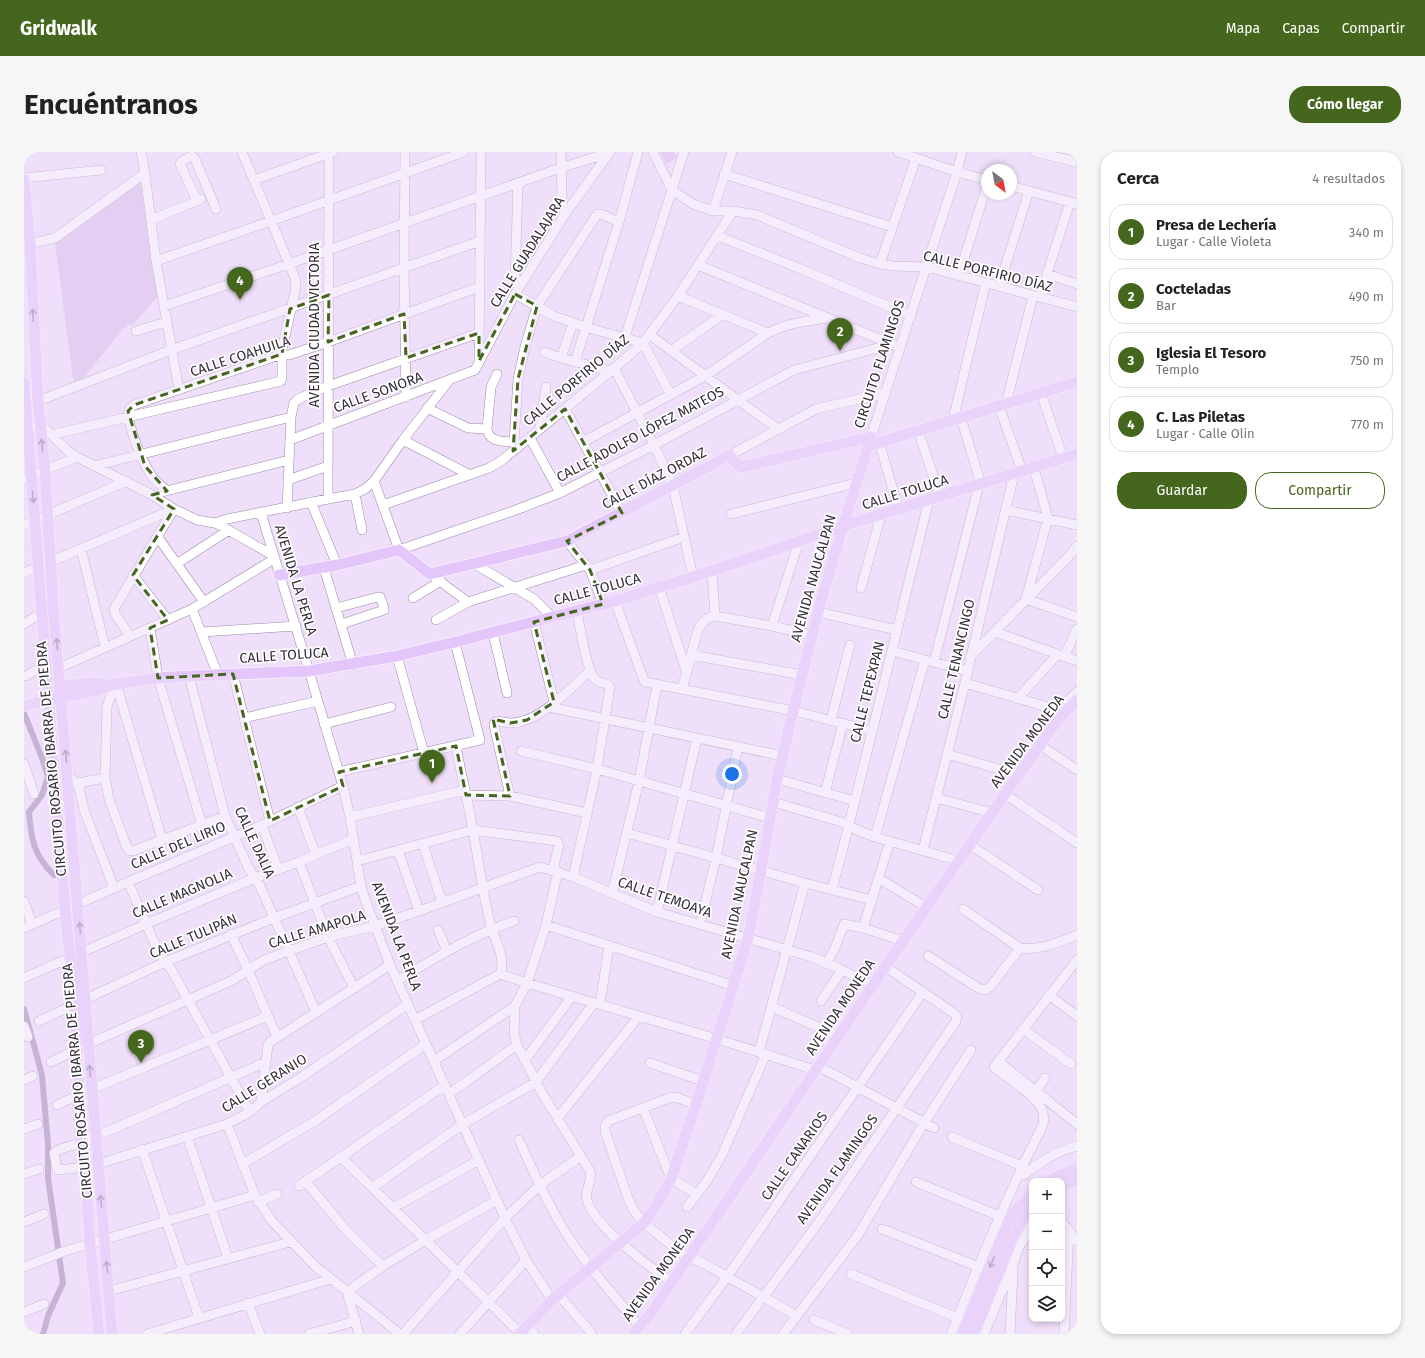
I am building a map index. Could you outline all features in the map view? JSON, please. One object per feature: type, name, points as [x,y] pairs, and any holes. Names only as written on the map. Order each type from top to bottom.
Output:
[{"type":"main road","name":"CIRCUITO ROSARIO IBARRA DE PIEDRA","points":[[24,179],[27,244],[38,401],[45,471],[53,605],[61,691],[73,780],[70,807],[78,905],[76,954],[80,1002],[88,1044],[112,1334]]},
{"type":"main road","name":"CIRCUITO FLAMINGOS","points":[[873,442],[957,419],[1077,382]]},
{"type":"main road","points":[[24,383],[28,478],[35,520],[65,910],[76,954]]},
{"type":"main road","points":[[730,455],[735,464],[742,467],[873,442]]},
{"type":"main road","name":"AVENIDA NAUCALPAN","points":[[525,1332],[556,1298],[644,1223],[656,1206],[670,1179],[696,1105],[748,938],[762,871],[777,779],[812,635],[856,483],[873,442]]},
{"type":"main road","name":"CALLE TOLUCA","points":[[24,706],[50,700],[61,691],[94,691],[158,678],[218,674],[309,671],[353,665],[397,656],[493,633],[659,588],[843,526],[1077,454]]},
{"type":"main road","name":"CALLE DÍAZ ORDAZ","points":[[430,574],[567,541],[730,455]]},
{"type":"main road","points":[[399,550],[430,574]]},
{"type":"main road","name":"CALLE ADOLFO LÓPEZ MATEOS","points":[[279,575],[324,568],[399,550]]},
{"type":"main road","name":"AVENIDA MONEDA","points":[[636,1330],[672,1282],[816,1068],[1005,794],[1061,716],[1077,700]]},
{"type":"main road","points":[[80,1002],[78,1050],[79,1086],[77,1096],[79,1129],[86,1167],[90,1244],[99,1334]]},
{"type":"main road","points":[[1054,1178],[1077,1169]]},
{"type":"main road","points":[[1065,1185],[1077,1180]]},
{"type":"main road","points":[[980,1331],[1004,1244],[1004,1218],[1016,1210],[1029,1197]]},
{"type":"main road","points":[[962,1334],[1004,1244],[1029,1211]]},
{"type":"street","points":[[51,435],[281,381],[282,354],[290,309],[296,287],[295,278],[242,152]]},
{"type":"street","points":[[405,152],[404,314],[406,397]]},
{"type":"street","points":[[156,261],[464,152]]},
{"type":"street","points":[[479,361],[481,152]]},
{"type":"street","points":[[561,152],[560,168],[562,203],[565,214]]},
{"type":"street","points":[[164,306],[610,152]]},
{"type":"street","name":"CALLE GUADALAJARA","points":[[475,370],[517,291],[565,214],[610,152]]},
{"type":"street","points":[[575,362],[619,222],[638,152]]},
{"type":"street","name":"CALLE PORFIRIO DÍAZ","points":[[653,152],[672,190],[693,204],[713,211],[734,211],[758,215],[860,258],[880,264],[927,267],[1077,307]]},
{"type":"street","points":[[624,337],[684,152]]},
{"type":"street","points":[[713,211],[732,152]]},
{"type":"street","points":[[898,152],[916,158],[927,157],[957,172],[981,178]]},
{"type":"street","name":"CIRCUITO FLAMINGOS","points":[[873,442],[897,346],[911,316],[962,152]]},
{"type":"street","points":[[1035,152],[1077,162]]},
{"type":"street","points":[[144,153],[145,173],[156,261],[179,390]]},
{"type":"street","points":[[254,180],[331,153]]},
{"type":"street","name":"AVENIDA CIUDAD VICTORIA","points":[[328,498],[328,295],[331,153]]},
{"type":"street","points":[[197,201],[180,164],[189,156],[216,209]]},
{"type":"street","points":[[880,264],[916,158]]},
{"type":"street","points":[[24,179],[101,170]]},
{"type":"street","points":[[27,244],[55,238],[145,173]]},
{"type":"street","points":[[724,174],[892,227]]},
{"type":"street","points":[[520,182],[522,273],[524,280]]},
{"type":"street","points":[[520,182],[516,281],[517,291],[537,306],[554,316],[585,327],[643,343],[670,395]]},
{"type":"street","points":[[1017,188],[1074,203],[1037,297],[1002,405],[1018,473]]},
{"type":"street","points":[[999,286],[1029,191]]},
{"type":"street","points":[[151,220],[210,196]]},
{"type":"street","points":[[959,275],[983,200]]},
{"type":"street","name":"CALLE PORFIRIO DÍAZ","points":[[383,505],[470,475],[495,464],[517,443],[530,438],[612,370],[650,335],[678,296],[734,211]]},
{"type":"street","points":[[497,374],[492,387],[487,429],[488,434],[494,440],[517,443],[518,379],[525,347],[537,306],[598,214],[619,222]]},
{"type":"street","points":[[718,236],[801,269],[911,316]]},
{"type":"street","points":[[24,388],[38,401],[171,350],[480,241]]},
{"type":"street","points":[[698,265],[897,346]]},
{"type":"street","points":[[1047,274],[1077,284]]},
{"type":"street","points":[[875,837],[930,661],[980,484],[957,419],[986,282]]},
{"type":"street","name":"CALLE COAHUILA","points":[[128,416],[130,408],[134,405],[282,354],[289,355],[328,342],[479,287]]},
{"type":"street","points":[[678,296],[768,333]]},
{"type":"street","points":[[671,351],[723,314]]},
{"type":"street","points":[[583,442],[705,376],[768,333],[788,324],[827,318]]},
{"type":"street","points":[[136,331],[166,322]]},
{"type":"street","points":[[561,358],[573,323]]},
{"type":"street","points":[[287,508],[291,417],[294,403],[298,399],[328,386],[479,333]]},
{"type":"street","points":[[650,335],[778,429]]},
{"type":"street","name":"CALLE ADOLFO LÓPEZ MATEOS","points":[[399,550],[560,494],[794,370],[805,366],[897,346]]},
{"type":"street","points":[[544,352],[575,362],[612,370],[637,412],[654,445],[672,486],[693,577]]},
{"type":"street","name":"CALLE SONORA","points":[[290,440],[475,370]]},
{"type":"street","points":[[214,523],[328,498],[355,494],[365,489],[374,481],[448,381]]},
{"type":"street","points":[[540,429],[546,387]]},
{"type":"street","name":"CALLE DÍAZ ORDAZ","points":[[730,455],[816,409],[886,393]]},
{"type":"street","points":[[1041,393],[1063,458]]},
{"type":"street","points":[[427,408],[468,428],[487,429]]},
{"type":"street","points":[[565,409],[622,513]]},
{"type":"street","points":[[128,416],[140,454],[153,477],[167,491]]},
{"type":"street","points":[[94,466],[291,417]]},
{"type":"street","points":[[25,430],[40,424],[76,457],[127,481],[174,509],[197,520],[214,523],[229,530],[274,558],[192,610],[59,668],[36,670],[26,676]]},
{"type":"street","points":[[918,430],[934,498]]},
{"type":"street","points":[[530,438],[560,494]]},
{"type":"street","points":[[403,440],[470,475]]},
{"type":"street","points":[[873,442],[899,510]]},
{"type":"street","points":[[28,478],[76,457]]},
{"type":"street","points":[[152,495],[289,460]]},
{"type":"street","points":[[288,480],[328,466]]},
{"type":"street","points":[[1026,599],[1048,518],[1034,468]]},
{"type":"street","name":"CALLE TENANCINGO","points":[[923,850],[1006,510],[1018,473]]},
{"type":"street","points":[[24,525],[127,481]]},
{"type":"street","points":[[374,481],[399,550]]},
{"type":"street","points":[[731,514],[856,483]]},
{"type":"street","points":[[355,494],[362,530]]},
{"type":"street","name":"CALLE TEPEXPAN","points":[[832,890],[856,801],[897,630],[934,498]]},
{"type":"street","points":[[311,502],[337,565]]},
{"type":"street","points":[[130,636],[115,614],[114,609],[174,509]]},
{"type":"street","points":[[24,573],[51,560],[81,549],[174,509]]},
{"type":"street","points":[[1006,510],[1077,525]]},
{"type":"street","name":"AVENIDA LA PERLA","points":[[261,513],[343,786],[350,817],[361,886],[390,965],[505,1218],[526,1260],[556,1298],[592,1334]]},
{"type":"street","points":[[861,588],[881,515]]},
{"type":"street","points":[[178,563],[229,530]]},
{"type":"street","points":[[157,536],[178,563],[204,602]]},
{"type":"street","points":[[436,620],[468,602],[684,537]]},
{"type":"street","points":[[567,541],[588,567],[603,604]]},
{"type":"street","points":[[772,626],[799,541]]},
{"type":"street","points":[[970,658],[1026,599],[1073,558],[1077,546]]},
{"type":"street","points":[[81,549],[105,647]]},
{"type":"street","points":[[473,564],[534,599],[552,617]]},
{"type":"street","points":[[324,568],[342,624],[353,665]]},
{"type":"street","points":[[712,571],[715,616]]},
{"type":"street","points":[[430,574],[468,602]]},
{"type":"street","points":[[134,575],[168,620]]},
{"type":"street","points":[[413,598],[441,581]]},
{"type":"street","points":[[659,588],[686,670]]},
{"type":"street","points":[[336,608],[378,597],[382,600],[384,610],[342,624]]},
{"type":"street","points":[[1026,599],[1077,618]]},
{"type":"street","points":[[615,601],[645,682],[794,711],[872,731]]},
{"type":"street","points":[[24,624],[53,605]]},
{"type":"street","points":[[192,610],[218,674]]},
{"type":"street","points":[[573,877],[597,769],[610,685],[597,681],[590,671],[577,611]]},
{"type":"street","points":[[818,612],[897,630]]},
{"type":"street","points":[[682,688],[691,654],[701,624],[704,620],[715,616],[812,635]]},
{"type":"street","points":[[534,622],[551,705]]},
{"type":"street","points":[[202,632],[296,626]]},
{"type":"street","points":[[150,628],[158,678],[202,825]]},
{"type":"street","points":[[1017,699],[1061,656],[1077,629]]},
{"type":"street","points":[[995,632],[1077,661]]},
{"type":"street","points":[[493,633],[508,693]]},
{"type":"street","points":[[339,772],[480,740],[455,642]]},
{"type":"street","points":[[831,720],[850,645]]},
{"type":"street","points":[[892,651],[967,671]]},
{"type":"street","points":[[691,654],[802,675]]},
{"type":"street","points":[[397,656],[424,753]]},
{"type":"street","points":[[510,796],[494,724],[495,722],[500,721],[510,723],[527,720],[536,716],[590,671]]},
{"type":"street","points":[[233,674],[278,870]]},
{"type":"street","name":"CALLE DALIA","points":[[189,676],[225,816],[274,918],[316,1012]]},
{"type":"street","points":[[965,683],[1058,710],[1077,692]]},
{"type":"street","points":[[612,894],[639,781],[657,685]]},
{"type":"street","points":[[114,686],[107,706],[105,778],[108,799],[127,848],[130,851],[133,851],[225,816]]},
{"type":"street","points":[[114,686],[162,839]]},
{"type":"street","points":[[244,718],[318,701]]},
{"type":"street","points":[[551,705],[605,719],[782,756]]},
{"type":"street","points":[[324,724],[391,707]]},
{"type":"street","points":[[825,793],[843,723]]},
{"type":"street","points":[[657,912],[697,738]]},
{"type":"street","points":[[1040,745],[1076,768]]},
{"type":"street","points":[[415,1020],[500,974],[502,968],[502,957],[492,928],[482,888],[473,830],[456,746]]},
{"type":"street","points":[[700,924],[716,858],[738,747]]},
{"type":"street","points":[[521,751],[597,769],[770,818]]},
{"type":"street","points":[[947,754],[1019,775]]},
{"type":"street","points":[[24,764],[34,794]]},
{"type":"street","points":[[105,778],[73,780],[114,888]]},
{"type":"street","points":[[777,779],[856,801]]},
{"type":"street","name":"CALLE DEL LIRIO","points":[[28,926],[266,823],[343,786]]},
{"type":"street","points":[[350,817],[465,793],[510,796],[587,813]]},
{"type":"street","points":[[1005,794],[1077,843]]},
{"type":"street","points":[[936,798],[993,813]]},
{"type":"street","points":[[773,802],[845,823],[855,829],[875,837],[890,840],[959,861]]},
{"type":"street","points":[[57,808],[70,807]]},
{"type":"street","points":[[298,807],[316,855]]},
{"type":"street","points":[[357,861],[473,830],[557,841],[559,845],[546,925],[527,983],[515,1006],[514,1034],[517,1045],[536,1082],[557,1119],[590,1171],[592,1176],[586,1199],[590,1208],[604,1226],[621,1243],[658,1273],[672,1282]]},
{"type":"street","points":[[627,833],[805,883],[872,900]]},
{"type":"street","name":"CALLE MAGNOLIA","points":[[24,978],[146,924],[353,839]]},
{"type":"street","points":[[863,928],[890,840]]},
{"type":"street","points":[[423,844],[442,902]]},
{"type":"street","points":[[970,845],[1038,890]]},
{"type":"street","points":[[398,850],[419,911]]},
{"type":"street","points":[[299,862],[328,937],[354,988]]},
{"type":"street","name":"CALLE TEMOAYA","points":[[540,867],[573,877],[657,912],[748,938],[827,963],[873,985]]},
{"type":"street","name":"CALLE AMAPOLA","points":[[88,1044],[233,980],[264,960],[328,937],[375,926],[540,867]]},
{"type":"street","points":[[878,878],[926,907]]},
{"type":"street","points":[[128,882],[146,924],[165,962],[250,1112]]},
{"type":"street","points":[[687,1207],[707,1180],[722,1155],[763,1053],[772,1007],[805,883]]},
{"type":"street","name":"CALLE TULIPÁN","points":[[39,1021],[165,962],[232,934],[361,886]]},
{"type":"street","points":[[24,901],[28,926]]},
{"type":"street","points":[[963,909],[1020,948],[1039,948],[1077,935]]},
{"type":"street","points":[[398,981],[447,951],[492,928],[514,921]]},
{"type":"street","points":[[827,963],[835,948],[844,924],[863,928],[903,941]]},
{"type":"street","points":[[546,925],[734,986]]},
{"type":"street","points":[[438,930],[447,951]]},
{"type":"street","points":[[232,934],[277,1037]]},
{"type":"street","points":[[373,1187],[463,1124],[536,1082],[597,1004],[609,946]]},
{"type":"street","points":[[928,956],[980,989],[986,990],[991,986],[1020,948]]},
{"type":"street","points":[[996,1064],[1076,962]]},
{"type":"street","points":[[261,1102],[268,1043],[390,965]]},
{"type":"street","points":[[886,967],[923,992]]},
{"type":"street","points":[[821,1001],[842,970]]},
{"type":"street","points":[[500,974],[816,1068],[858,1088],[934,1128]]},
{"type":"street","name":"AVENIDA FLAMINGOS","points":[[736,1334],[821,1219],[956,1020],[957,1018],[955,1014],[923,992]]},
{"type":"street","name":"CALLE CANARIOS","points":[[685,1334],[727,1277],[923,992]]},
{"type":"street","points":[[1050,995],[1077,1016]]},
{"type":"street","points":[[525,1060],[572,996]]},
{"type":"street","name":"CALLE GERANIO","points":[[98,1164],[142,1149],[227,1124],[250,1112],[261,1102],[303,1076],[408,1004]]},
{"type":"street","points":[[434,1061],[515,1006]]},
{"type":"street","points":[[772,1007],[839,1036]]},
{"type":"street","points":[[92,1089],[268,1016]]},
{"type":"street","points":[[557,1119],[639,1016]]},
{"type":"street","points":[[24,1026],[28,1037]]},
{"type":"street","points":[[1023,1029],[1071,1064]]},
{"type":"street","points":[[242,1164],[315,1121],[426,1044]]},
{"type":"street","points":[[383,1266],[302,1184],[341,1157],[517,1045]]},
{"type":"street","points":[[51,1062],[78,1050]]},
{"type":"street","points":[[783,1334],[858,1235],[924,1123],[972,1050]]},
{"type":"street","points":[[86,1167],[60,1171],[57,1169],[54,1153],[58,1149],[72,1147],[266,1062]]},
{"type":"street","points":[[650,1064],[703,1081]]},
{"type":"street","points":[[996,1064],[1036,1091],[1077,1124]]},
{"type":"street","points":[[916,1182],[1004,1218],[1022,1171],[1043,1125],[1043,1114],[1040,1106],[1035,1100],[996,1064]]},
{"type":"street","points":[[24,1080],[33,1076]]},
{"type":"street","points":[[1036,1091],[1045,1078]]},
{"type":"street","points":[[57,1105],[77,1096]]},
{"type":"street","points":[[696,1105],[676,1097],[669,1098],[608,1121],[605,1126],[605,1131],[628,1198],[634,1211],[644,1223],[676,1250],[797,1316]]},
{"type":"street","points":[[643,1108],[670,1179],[696,1194]]},
{"type":"street","points":[[24,1129],[38,1124]]},
{"type":"street","points":[[227,1124],[257,1198],[271,1220],[290,1242],[315,1266],[402,1334],[505,1218],[540,1185],[581,1156]]},
{"type":"street","points":[[187,1136],[228,1258]]},
{"type":"street","points":[[952,1137],[1022,1171],[1029,1178]]},
{"type":"street","points":[[519,1140],[540,1185],[564,1229],[636,1330]]},
{"type":"street","points":[[1022,1171],[1054,1154],[1077,1146]]},
{"type":"street","points":[[142,1149],[199,1318]]},
{"type":"street","points":[[341,1157],[488,1302],[525,1332]]},
{"type":"street","points":[[393,1208],[479,1160]]},
{"type":"street","points":[[24,1174],[39,1169]]},
{"type":"street","points":[[24,1267],[65,1251],[211,1208],[277,1194]]},
{"type":"street","points":[[348,1292],[383,1266],[497,1200]]},
{"type":"street","points":[[24,1222],[44,1214]]},
{"type":"street","points":[[1065,1226],[1077,1241]]},
{"type":"street","points":[[951,1334],[979,1267],[1004,1244],[1029,1227]]},
{"type":"street","points":[[882,1229],[979,1267]]},
{"type":"street","points":[[1064,1334],[1069,1231]]},
{"type":"street","points":[[109,1291],[290,1242]]},
{"type":"street","points":[[1004,1244],[1013,1265],[1010,1334]]},
{"type":"street","points":[[460,1334],[526,1260]]},
{"type":"street","points":[[980,1331],[1013,1265]]},
{"type":"street","points":[[851,1274],[958,1318]]},
{"type":"street","points":[[147,1334],[331,1279]]},
{"type":"street","points":[[348,1292],[359,1334]]},
{"type":"street","points":[[248,1303],[260,1334]]},
{"type":"street","points":[[24,1312],[44,1304]]},
{"type":"street","points":[[309,1334],[356,1320]]},
{"type":"street","points":[[814,1320],[848,1334]]},
{"type":"highlighted area","points":[[515,294],[537,306],[518,379],[513,451],[565,409],[622,513],[567,541],[590,570],[603,604],[534,622],[554,702],[527,720],[510,723],[493,719],[510,796],[466,795],[456,746],[339,772],[343,786],[270,821],[233,674],[158,678],[150,628],[168,620],[133,575],[174,509],[152,495],[167,491],[145,466],[128,411],[134,405],[282,354],[290,309],[329,295],[328,342],[404,314],[406,358],[479,333],[479,361]]},
{"type":"shaded area","points":[[660,152],[674,152],[677,158],[666,164]]},
{"type":"shaded area","points":[[140,180],[158,296],[133,325],[127,324],[79,384],[74,385],[55,244]]},
{"type":"waterway","points":[[24,713],[48,777],[42,795],[29,812],[31,831],[38,854],[47,868],[54,875]]},
{"type":"waterway","points":[[24,1009],[42,1075],[48,1145],[48,1178],[63,1283],[48,1316],[43,1334]]},
{"type":"place","name":"C. Las Piletas","points":[[240,300]]},
{"type":"place","name":"Cocteladas","points":[[840,351]]},
{"type":"place","name":"Presa de Lechería","points":[[432,783]]},
{"type":"place","name":"Iglesia El Tesoro","points":[[141,1063]]}]
